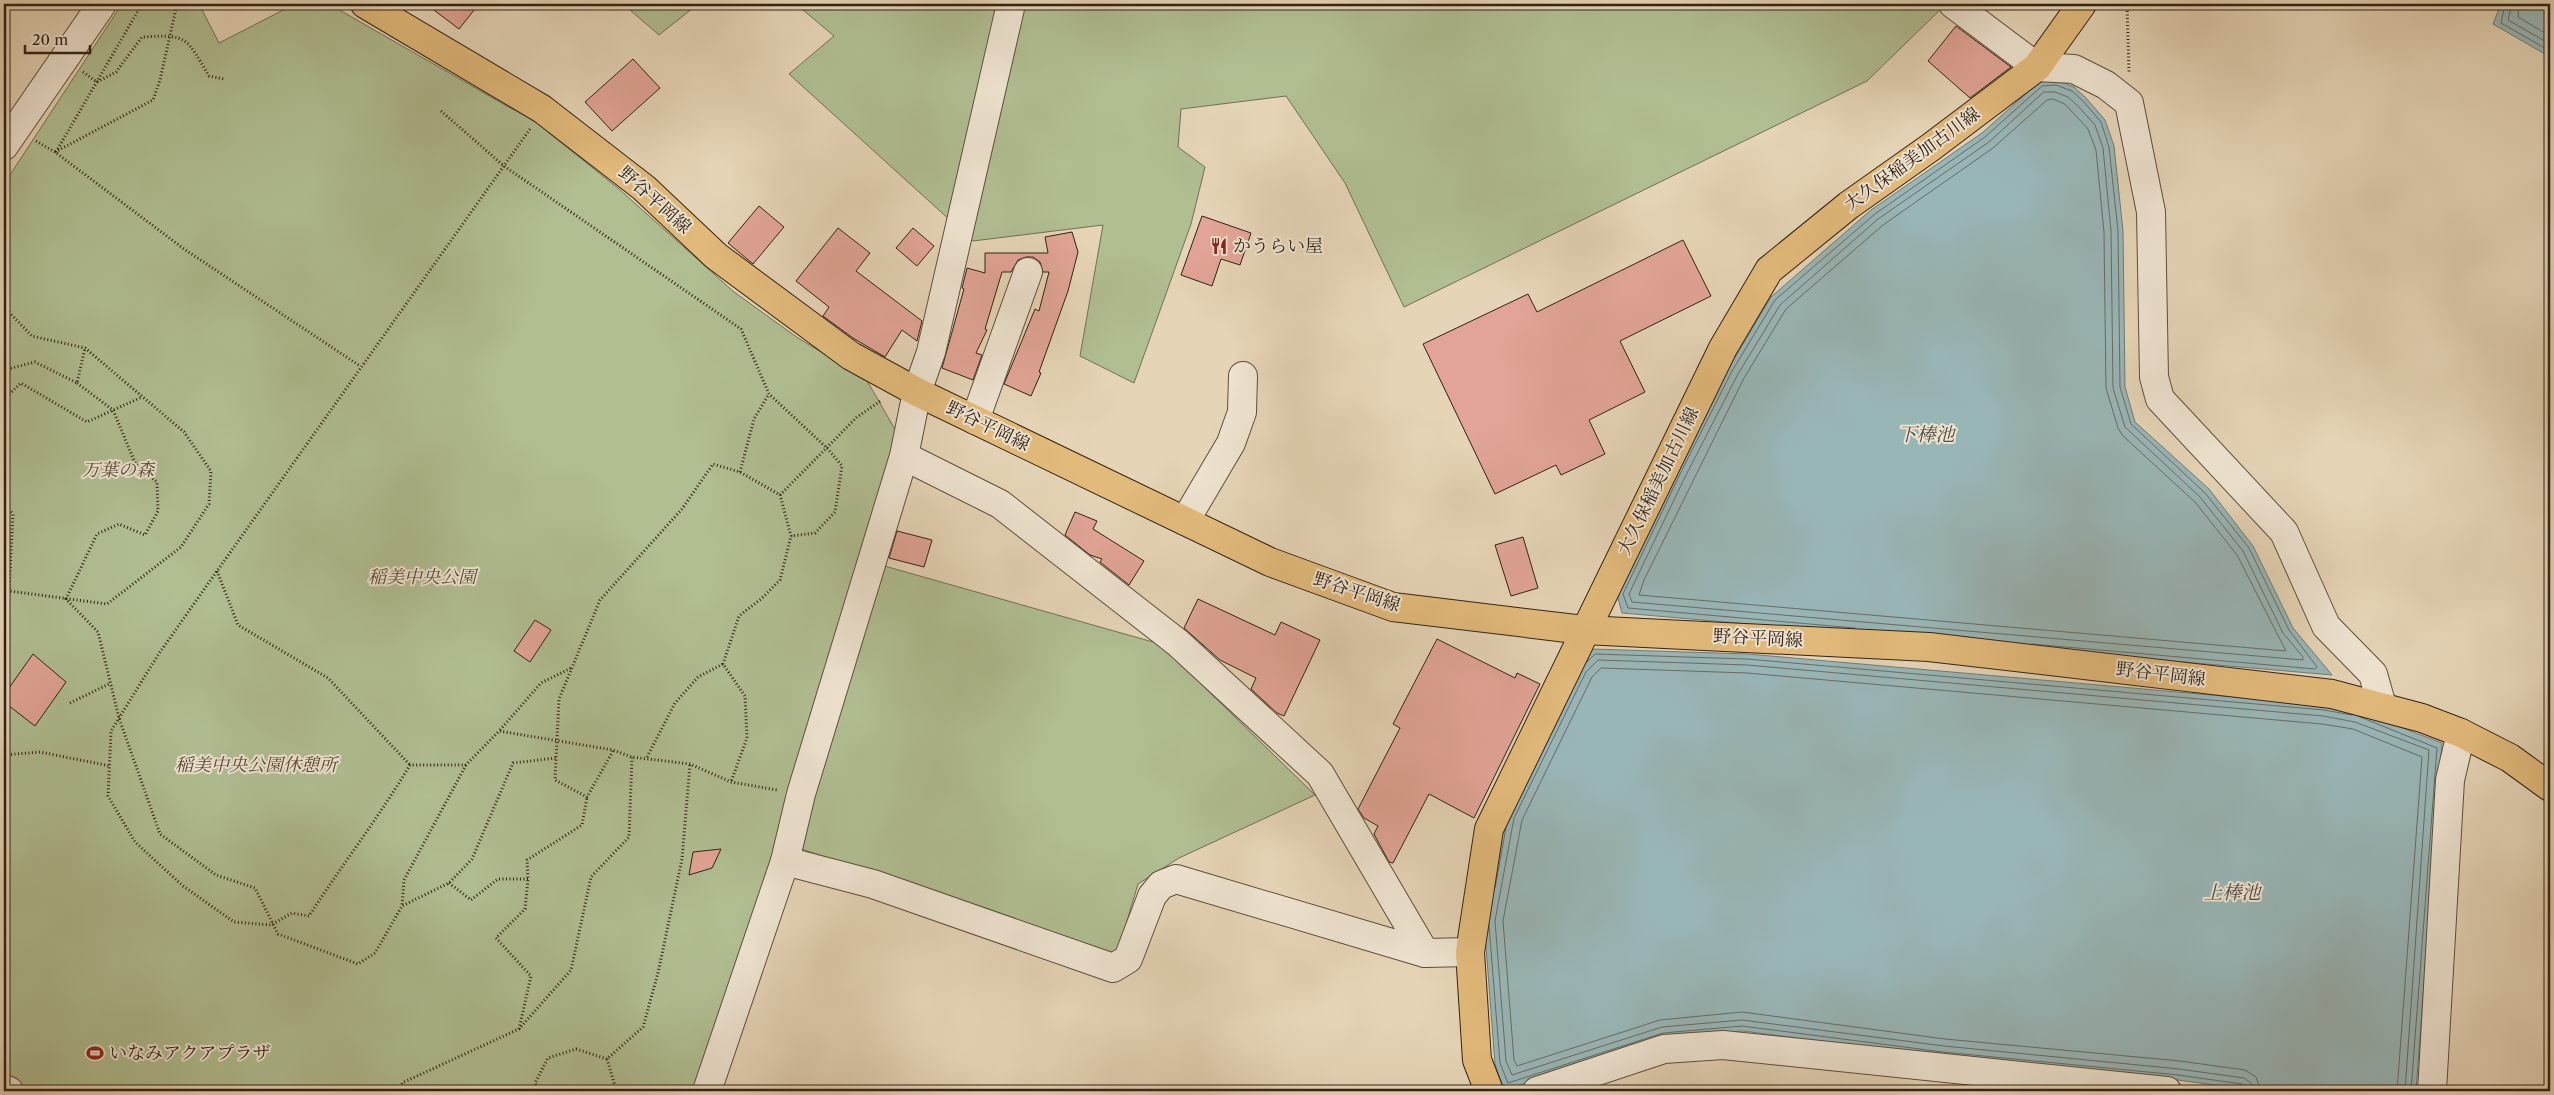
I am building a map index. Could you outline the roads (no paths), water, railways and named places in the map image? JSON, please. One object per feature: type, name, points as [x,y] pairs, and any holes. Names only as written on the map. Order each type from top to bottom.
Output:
[{"type":"main road","name":"野谷平岡線","points":[[365,4],[542,109],[644,188],[716,256],[851,356],[917,392],[1270,562],[1393,606],[1584,630],[1929,647],[2332,694],[2422,718],[2460,733],[2510,758],[2550,787]]},
{"type":"main road","name":"大久保稲美加古川線","points":[[1489,1091],[1477,1060],[1470,952],[1489,829],[1584,630],[1723,348],[1769,270],[1849,205],[1931,148],[2037,67],[2082,4]]},
{"type":"street","points":[[10,138],[102,4]]},
{"type":"street","points":[[707,1091],[785,861],[801,794],[904,456],[917,392],[931,352],[1011,4]]},
{"type":"street","points":[[1953,4],[2037,67],[2074,69],[2106,85],[2129,103],[2151,212],[2154,377],[2160,399],[2284,532],[2326,626],[2374,674],[2382,706]]},
{"type":"street","points":[[975,420],[1028,272]]},
{"type":"street","points":[[1185,521],[1231,443],[1242,412],[1242,376]]},
{"type":"street","points":[[904,456],[1000,504],[1178,643],[1320,774],[1425,953]]},
{"type":"street","points":[[2432,1091],[2450,780],[2460,733]]},
{"type":"street","points":[[785,861],[873,884],[1113,968],[1128,959],[1152,896],[1161,885],[1176,879],[1425,953],[1470,952]]},
{"type":"street","points":[[1536,1091],[1664,1048],[1723,1045],[2167,1091]]},
{"type":"street","points":[[4,1089],[9,1091]]},
{"type":"water","points":[[2501,4],[2550,4],[2550,57],[2493,24]]},
{"type":"water","name":"下棒池","points":[[2057,80],[2074,87],[2105,120],[2114,146],[2123,231],[2125,387],[2135,422],[2209,489],[2253,546],[2293,628],[2332,675],[1622,613],[1617,594],[1728,369],[1771,297],[1871,210],[1982,133],[2040,81]]},
{"type":"water","name":"上棒池","points":[[1592,649],[1748,654],[2324,705],[2358,711],[2442,743],[2416,1091],[2259,1091],[2178,1080],[1943,1057],[1743,1031],[1665,1038],[1504,1090],[1495,1064],[1484,920],[1504,814],[1577,666]]},
{"type":"place","name":"かうらい屋","points":[[1219,246]]},
{"type":"place","name":"いなみアクアプラザ","points":[[95,1053]]},
{"type":"park label","name":"万葉の森","points":[[118,470]]},
{"type":"park label","name":"稲美中央公園","points":[[422,577]]},
{"type":"park label","name":"稲美中央公園休憩所","points":[[256,765]]}]
